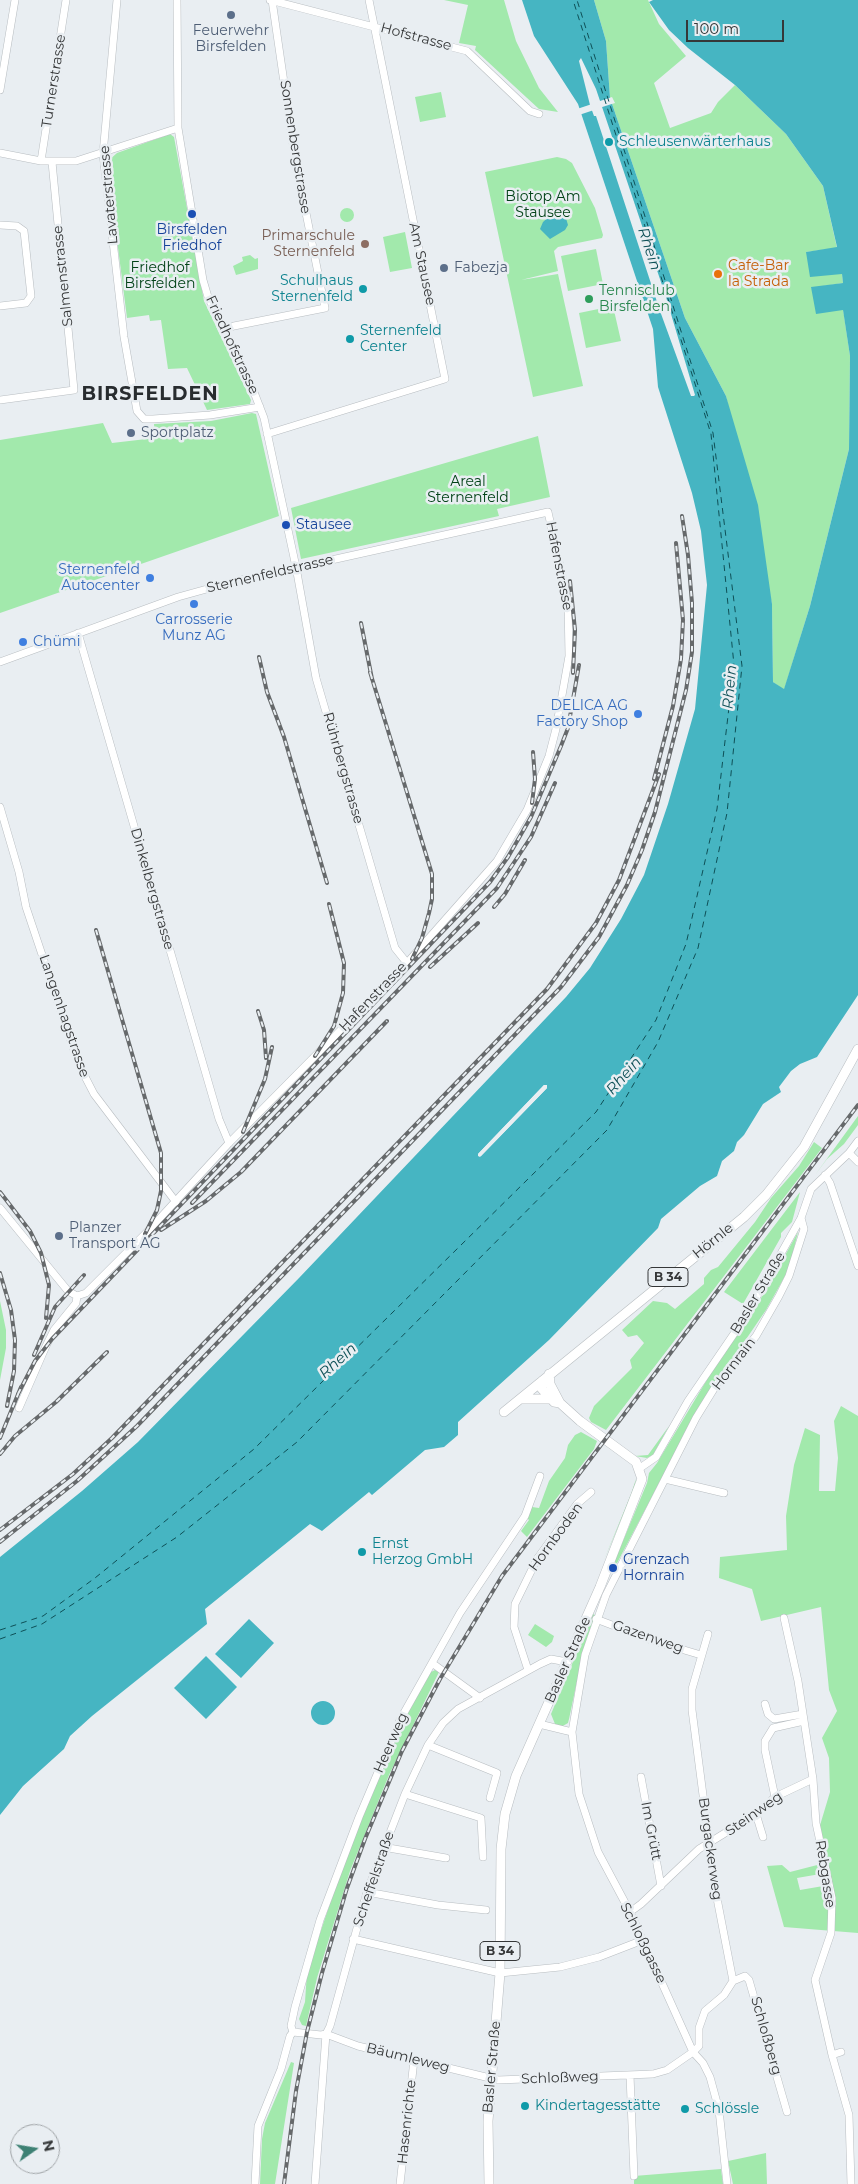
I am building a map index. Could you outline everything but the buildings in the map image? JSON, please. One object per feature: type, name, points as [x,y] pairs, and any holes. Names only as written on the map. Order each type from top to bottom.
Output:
[{"type":"main road","name":"Hörnle","points":[[549,1374],[744,1217],[766,1196],[804,1147],[858,1049]]},
{"type":"main road","name":"B 34","points":[[504,1412],[549,1374]]},
{"type":"main road","points":[[549,1374],[555,1401]]},
{"type":"main road","points":[[542,1381],[542,1389],[555,1401],[636,1462],[640,1468]]},
{"type":"main road","points":[[520,1399],[555,1401]]},
{"type":"main road","name":"Basler Straße","points":[[489,2184],[488,2121],[490,2078],[500,1974],[501,1849],[505,1814],[516,1776],[567,1662],[640,1488],[642,1479],[640,1468]]},
{"type":"street","points":[[0,90],[15,0]]},
{"type":"street","name":"Turnerstrasse","points":[[41,162],[66,0]]},
{"type":"street","name":"Lavaterstrasse","points":[[118,0],[103,154],[131,386],[141,417],[153,419],[210,415],[260,407]]},
{"type":"street","name":"Friedhofstrasse","points":[[177,0],[178,128],[204,280],[223,330],[260,407],[268,434],[296,567]]},
{"type":"street","name":"Hofstrasse","points":[[271,0],[467,51],[530,111],[539,114]]},
{"type":"street","name":"Sonnenbergstrasse","points":[[223,330],[234,326],[325,308],[295,158],[271,0]]},
{"type":"street","points":[[369,0],[373,26]]},
{"type":"street","name":"Am Stausee","points":[[268,434],[445,379],[373,26]]},
{"type":"street","points":[[0,153],[41,162],[76,161],[103,154],[178,128]]},
{"type":"street","name":"Salmenstrasse","points":[[0,400],[74,390],[52,162]]},
{"type":"street","points":[[0,225],[17,226],[24,231],[31,296],[26,303],[0,306]]},
{"type":"street","name":"Sternenfeldstrasse","points":[[0,662],[181,596],[296,567],[548,512]]},
{"type":"street","name":"Hafenstrasse","points":[[19,1408],[54,1330],[76,1303],[77,1296],[86,1293],[176,1202],[229,1143],[406,962],[497,861],[527,810],[549,756],[567,676],[568,602],[548,512]]},
{"type":"street","name":"Rührbergstrasse","points":[[296,567],[316,678],[395,948],[406,962]]},
{"type":"street","name":"Dinkelbergstrasse","points":[[78,633],[213,1100],[229,1143]]},
{"type":"street","name":"Langenhagstrasse","points":[[0,807],[19,872],[26,907],[79,1065],[94,1094],[176,1202]]},
{"type":"street","points":[[858,1141],[849,1153],[825,1175],[830,1183],[858,1266]]},
{"type":"street","points":[[849,1153],[858,1162]]},
{"type":"street","name":"Basler Straße","points":[[640,1468],[656,1457],[688,1401],[748,1311],[801,1218],[811,1189],[825,1175]]},
{"type":"street","points":[[0,1208],[68,1291],[77,1296]]},
{"type":"street","name":"Hornrain","points":[[572,1732],[585,1655],[596,1619],[696,1418],[717,1384],[756,1336],[779,1296],[789,1276],[804,1229],[801,1218]]},
{"type":"street","name":"Heerweg","points":[[255,2184],[258,2126],[281,2069],[290,2036],[295,2031],[291,2026],[302,1977],[320,1920],[355,1825],[400,1720],[460,1613],[525,1516],[540,1476]]},
{"type":"street","points":[[665,1479],[724,1493]]},
{"type":"street","name":"Hornboden","points":[[528,1670],[514,1626],[515,1604],[537,1559],[577,1504],[591,1492]]},
{"type":"street","name":"Rebgasse","points":[[784,1618],[813,1779],[816,1823],[832,1898],[828,1944],[815,1980],[832,2055],[849,2115],[851,2184]]},
{"type":"street","name":"Gazenweg","points":[[596,1619],[654,1641],[701,1655]]},
{"type":"street","name":"Burgackerweg","points":[[708,1634],[692,1689],[692,1710],[709,1844],[733,1981]]},
{"type":"street","name":"Scheffelstraße","points":[[315,2184],[326,2034],[330,2026],[367,1892],[383,1847],[428,1745],[443,1723],[458,1709],[528,1670],[552,1659],[567,1662]]},
{"type":"street","points":[[432,1663],[480,1698]]},
{"type":"street","points":[[765,1704],[768,1714],[774,1718],[803,1717]]},
{"type":"street","points":[[775,1797],[764,1750],[765,1741],[773,1728],[803,1717]]},
{"type":"street","points":[[539,1724],[572,1732]]},
{"type":"street","name":"Schloßgasse","points":[[572,1732],[575,1772],[583,1812],[598,1852],[630,1912],[693,2052],[702,2063],[715,2094],[727,2184]]},
{"type":"street","points":[[428,1745],[497,1773],[490,1798]]},
{"type":"street","name":"Im Grütt","points":[[641,1776],[661,1886]]},
{"type":"street","name":"Steinweg","points":[[630,1912],[661,1886],[699,1849],[756,1814],[775,1797],[813,1779]]},
{"type":"street","points":[[405,1794],[481,1818],[483,1857]]},
{"type":"street","points":[[756,1814],[764,1838]]},
{"type":"street","points":[[383,1847],[446,1858]]},
{"type":"street","points":[[367,1892],[438,1905],[486,1910]]},
{"type":"street","points":[[353,1939],[500,1974],[538,1971],[580,1962],[643,1940]]},
{"type":"street","name":"Schloßberg","points":[[733,1981],[745,1976],[749,1980],[787,2112]]},
{"type":"street","points":[[693,2052],[699,2046],[699,2028],[705,2011],[724,1995],[733,1981]]},
{"type":"street","name":"Bäumleweg","points":[[295,2031],[326,2034],[358,2046],[490,2078]]},
{"type":"street","name":"Schloßweg","points":[[490,2078],[653,2074],[667,2070],[693,2052]]},
{"type":"street","points":[[832,2055],[841,2052]]},
{"type":"street","name":"Hasenrichte","points":[[400,2184],[414,2060]]},
{"type":"street","points":[[630,2075],[634,2176]]},
{"type":"green space","points":[[444,0],[504,0],[516,41],[539,88],[558,112],[539,109],[475,50],[476,46],[459,43],[468,5]]},
{"type":"green space","points":[[594,0],[648,0],[659,24],[686,56],[654,83],[670,128],[711,113],[718,102],[735,85],[786,134],[823,186],[837,248],[806,252],[842,273],[843,283],[811,288],[843,309],[850,356],[849,449],[810,606],[784,690],[773,682],[772,604],[726,396],[685,318],[610,98],[606,41]]},
{"type":"green space","points":[[441,92],[446,117],[420,122],[415,97]]},
{"type":"green space","name":"Friedhof Birsfelden","points":[[170,134],[174,137],[204,301],[251,400],[250,404],[207,410],[187,368],[168,369],[161,320],[150,321],[149,315],[127,318],[107,162],[117,153]]},
{"type":"green space","name":"Biotop Am Stausee","points":[[557,157],[572,163],[595,208],[603,235],[602,238],[558,247],[554,251],[558,271],[521,280],[558,274],[583,386],[533,397],[485,172]]},
{"type":"green space","points":[[344,208],[350,208],[354,215],[350,222],[344,222],[340,218],[340,212]]},
{"type":"green space","points":[[405,232],[412,268],[390,272],[383,237]]},
{"type":"green space","points":[[596,249],[603,284],[568,291],[561,256]]},
{"type":"green space","points":[[250,255],[255,259],[258,258],[258,269],[236,275],[233,266],[243,261],[242,257]]},
{"type":"green space","points":[[613,306],[621,341],[586,348],[579,313]]},
{"type":"green space","points":[[252,413],[256,414],[279,516],[0,613],[0,440],[103,423],[112,443],[155,438],[154,424],[211,421]]},
{"type":"green space","name":"Areal Sternenfeld","points":[[538,436],[550,497],[497,509],[499,516],[301,559],[291,508]]},
{"type":"green space","points":[[858,1116],[858,1125],[844,1144],[827,1159],[815,1175]]},
{"type":"green space","points":[[814,1142],[822,1148],[606,1430],[591,1422],[589,1418],[594,1406],[632,1368],[630,1360],[644,1343],[637,1335],[628,1337],[622,1330],[653,1301],[667,1303],[675,1309],[704,1284],[704,1278],[711,1270],[718,1267],[755,1222],[771,1198],[799,1166]]},
{"type":"green space","points":[[800,1192],[792,1222],[781,1233],[781,1237],[743,1304],[724,1292]]},
{"type":"green space","points":[[798,1232],[789,1269],[766,1310],[697,1411],[615,1567],[613,1565],[647,1483],[649,1473],[657,1463],[711,1373],[763,1295]]},
{"type":"green space","points":[[0,1301],[6,1330],[6,1348],[0,1380]]},
{"type":"green space","points":[[841,1406],[858,1416],[858,1933],[784,1927],[767,1866],[782,1865],[790,1872],[825,1863],[818,1832],[830,1792],[829,1758],[822,1738],[837,1711],[829,1690],[821,1607],[761,1621],[752,1589],[719,1578],[720,1557],[787,1550],[786,1516],[794,1465],[805,1428],[820,1435],[819,1491],[835,1491],[838,1458],[834,1421]],"holes":[[[826,1873],[829,1885],[800,1890],[797,1878]]]},
{"type":"green space","points":[[669,1426],[653,1455],[647,1458],[635,1456],[648,1455]]},
{"type":"green space","points":[[581,1432],[597,1441],[594,1449],[527,1537],[521,1531],[529,1520],[527,1518],[532,1507],[539,1508],[549,1481],[565,1458],[568,1445],[575,1435]]},
{"type":"green space","points":[[636,1479],[635,1487],[604,1560],[631,1494]]},
{"type":"green space","points":[[593,1614],[595,1615],[584,1648],[568,1723],[561,1727],[555,1724],[551,1714]]},
{"type":"green space","points":[[535,1624],[554,1636],[552,1642],[546,1647],[528,1635]]},
{"type":"green space","points":[[435,1670],[439,1672],[389,1775],[350,1871],[317,1978],[306,2026],[302,2025],[299,2019],[305,2002],[307,1972],[351,1841],[404,1720],[429,1673]]},
{"type":"green space","points":[[291,2062],[294,2063],[275,2184],[260,2184],[262,2139],[265,2123]]},
{"type":"green space","points":[[766,2153],[767,2184],[733,2184],[728,2161]]},
{"type":"green space","points":[[721,2169],[723,2184],[634,2184],[634,2176]]},
{"type":"water","name":"Rhein","points":[[522,0],[594,0],[606,41],[610,98],[685,318],[726,396],[758,505],[772,604],[773,682],[784,689],[810,606],[849,449],[850,356],[843,310],[816,314],[811,287],[843,283],[842,274],[810,277],[806,252],[837,247],[823,186],[786,134],[735,85],[688,48],[669,30],[649,2],[653,0],[858,0],[858,995],[817,1057],[800,1064],[791,1071],[779,1087],[781,1092],[763,1104],[744,1135],[737,1142],[734,1151],[722,1161],[717,1176],[700,1186],[661,1219],[658,1228],[549,1340],[458,1422],[458,1435],[444,1447],[425,1450],[372,1495],[369,1492],[322,1531],[310,1524],[205,1609],[207,1624],[92,1716],[70,1736],[64,1749],[23,1786],[0,1815],[0,1557],[82,1491],[138,1442],[299,1278],[566,997],[590,968],[621,919],[644,875],[668,804],[695,709],[707,585],[701,531],[692,493],[658,387],[653,329],[578,104],[534,36]],"holes":[[[581,58],[596,89],[666,297],[694,396],[691,396],[660,311],[596,116],[594,116],[590,105],[579,61]],[[544,1085],[547,1085],[547,1088],[481,1156],[478,1156]]]},
{"type":"water","points":[[553,213],[565,215],[568,225],[565,230],[550,239],[540,229],[543,222]]},
{"type":"water","points":[[249,1619],[274,1643],[241,1678],[215,1654]]},
{"type":"water","points":[[206,1656],[237,1687],[206,1719],[174,1688]]},
{"type":"water","points":[[323,1701],[332,1704],[335,1713],[332,1722],[323,1725],[314,1722],[311,1713],[314,1704]]},
{"type":"pier","points":[[612,97],[615,103],[599,108],[597,102]]},
{"type":"pier","points":[[592,104],[594,110],[579,115],[577,109]]},
{"type":"pier","points":[[544,1085],[547,1085],[547,1088],[480,1157],[478,1156],[478,1154]]},
{"type":"ferry route","points":[[0,1630],[43,1616],[95,1578],[254,1449],[596,1112],[656,1020],[686,944],[717,809],[734,665],[711,434],[573,0]]},
{"type":"ferry route","points":[[0,1639],[42,1624],[177,1537],[297,1442],[607,1130],[658,1042],[698,948],[727,813],[742,666],[713,433],[577,0]]},
{"type":"railway","points":[[0,1542],[77,1481],[137,1426],[561,987],[599,937],[627,885],[642,850],[655,812],[686,690],[692,652],[692,603],[688,555],[682,516]]},
{"type":"railway","points":[[654,779],[673,706],[681,659],[683,620],[676,543]]},
{"type":"railway","points":[[570,581],[575,630],[573,673]]},
{"type":"railway","points":[[361,623],[372,679]]},
{"type":"railway","points":[[259,657],[267,692],[284,737],[327,883]]},
{"type":"railway","points":[[18,1394],[35,1361],[52,1339],[490,882],[508,857],[531,817],[561,746],[568,728],[579,665]]},
{"type":"railway","points":[[370,672],[432,874],[432,899],[429,913],[422,938],[412,959]]},
{"type":"railway","points":[[532,803],[535,779],[533,752]]},
{"type":"railway","points":[[0,1530],[73,1474],[112,1438],[547,989],[596,923],[619,880],[659,774]]},
{"type":"railway","points":[[192,1203],[497,888],[531,837],[555,783]]},
{"type":"railway","points":[[494,907],[505,894],[525,860]]},
{"type":"railway","points":[[315,1056],[334,1026],[343,993],[344,963],[329,904]]},
{"type":"railway","points":[[430,967],[478,923]]},
{"type":"railway","points":[[96,930],[161,1153],[161,1191],[157,1210],[145,1234]]},
{"type":"railway","points":[[258,1011],[264,1030],[266,1058]]},
{"type":"railway","points":[[161,1230],[206,1201],[241,1172],[387,1021]]},
{"type":"railway","points":[[243,1132],[265,1079],[272,1047]]},
{"type":"railway","points":[[284,2184],[296,2091],[307,2032],[347,1888],[365,1839],[402,1751],[440,1679],[502,1576],[858,1105]]},
{"type":"railway","points":[[0,1192],[30,1231],[41,1253],[49,1285],[46,1318]]},
{"type":"railway","points":[[0,1273],[11,1310],[15,1340],[14,1371],[7,1406]]},
{"type":"railway","points":[[34,1355],[55,1307],[84,1275]]},
{"type":"railway","points":[[0,1454],[15,1436],[56,1402],[107,1352]]},
{"type":"railway","points":[[0,1438],[21,1387]]},
{"type":"place","name":"Feuerwehr Birsfelden","points":[[231,15]]},
{"type":"place","name":"Schleusenwärterhaus","points":[[609,142]]},
{"type":"place","name":"Birsfelden Friedhof","points":[[192,214]]},
{"type":"place","name":"Primarschule Sternenfeld","points":[[365,244]]},
{"type":"place","name":"Fabezja","points":[[444,268]]},
{"type":"place","name":"Cafe-Bar la Strada","points":[[718,274]]},
{"type":"place","name":"Schulhaus Sternenfeld","points":[[363,289]]},
{"type":"place","name":"Tennisclub Birsfelden","points":[[589,299]]},
{"type":"place","name":"Sternenfeld Center","points":[[350,339]]},
{"type":"place","name":"Sportplatz","points":[[131,433]]},
{"type":"place","name":"Stausee","points":[[286,525]]},
{"type":"place","name":"Sternenfeld Autocenter","points":[[150,578]]},
{"type":"place","name":"Carrosserie Munz AG","points":[[194,604]]},
{"type":"place","name":"Chümi","points":[[23,642]]},
{"type":"place","name":"DELICA AG Factory Shop","points":[[638,714]]},
{"type":"place","name":"Planzer Transport AG","points":[[59,1236]]},
{"type":"place","name":"Ernst Herzog GmbH","points":[[362,1552]]},
{"type":"place","name":"Grenzach Hornrain","points":[[613,1568]]},
{"type":"place","name":"Kindertagesstätte","points":[[525,2106]]},
{"type":"place","name":"Schlössle","points":[[685,2109]]},
{"type":"district","name":"BIRSFELDEN","points":[[150,394]]}]
